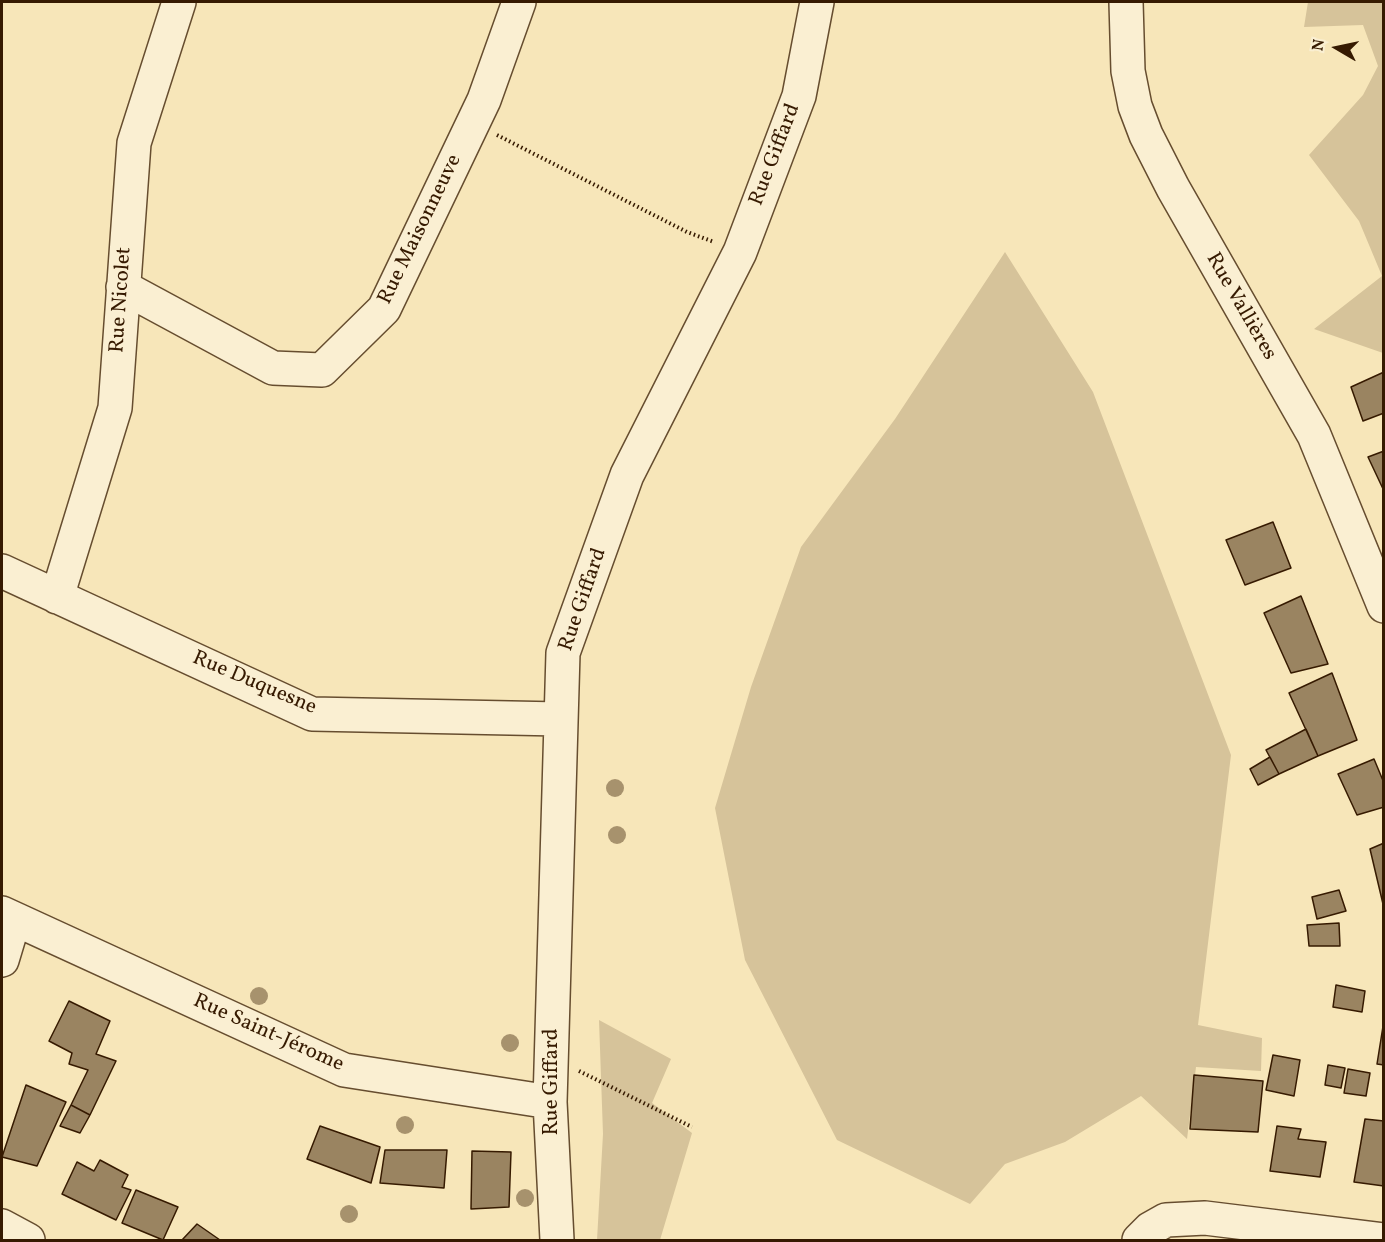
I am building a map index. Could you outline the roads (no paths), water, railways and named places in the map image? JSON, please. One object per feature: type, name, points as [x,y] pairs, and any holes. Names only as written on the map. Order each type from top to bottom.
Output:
[{"type":"street","name":"Rue Nicolet","points":[[57,597],[115,408],[134,143],[179,2]]},
{"type":"street","name":"Rue Maisonneuve","points":[[123,286],[273,368],[322,370],[384,309],[484,100],[519,2]]},
{"type":"street","name":"Rue Giffard","points":[[557,1240],[550,1102],[563,653],[627,474],[740,252],[798,96],[817,2]]},
{"type":"street","name":"Rue Vallières","points":[[1126,2],[1128,71],[1135,106],[1146,135],[1173,188],[1314,435],[1383,606]]},
{"type":"street","name":"Rue Duquesne","points":[[2,571],[312,714],[561,719]]},
{"type":"street","points":[[2,960],[8,917]]},
{"type":"street","name":"Rue Saint-Jérome","points":[[8,917],[344,1070],[550,1102]]},
{"type":"street","points":[[1139,1240],[1149,1229],[1166,1220],[1205,1218],[1383,1240]]},
{"type":"street","points":[[2,1226],[28,1240]]}]
